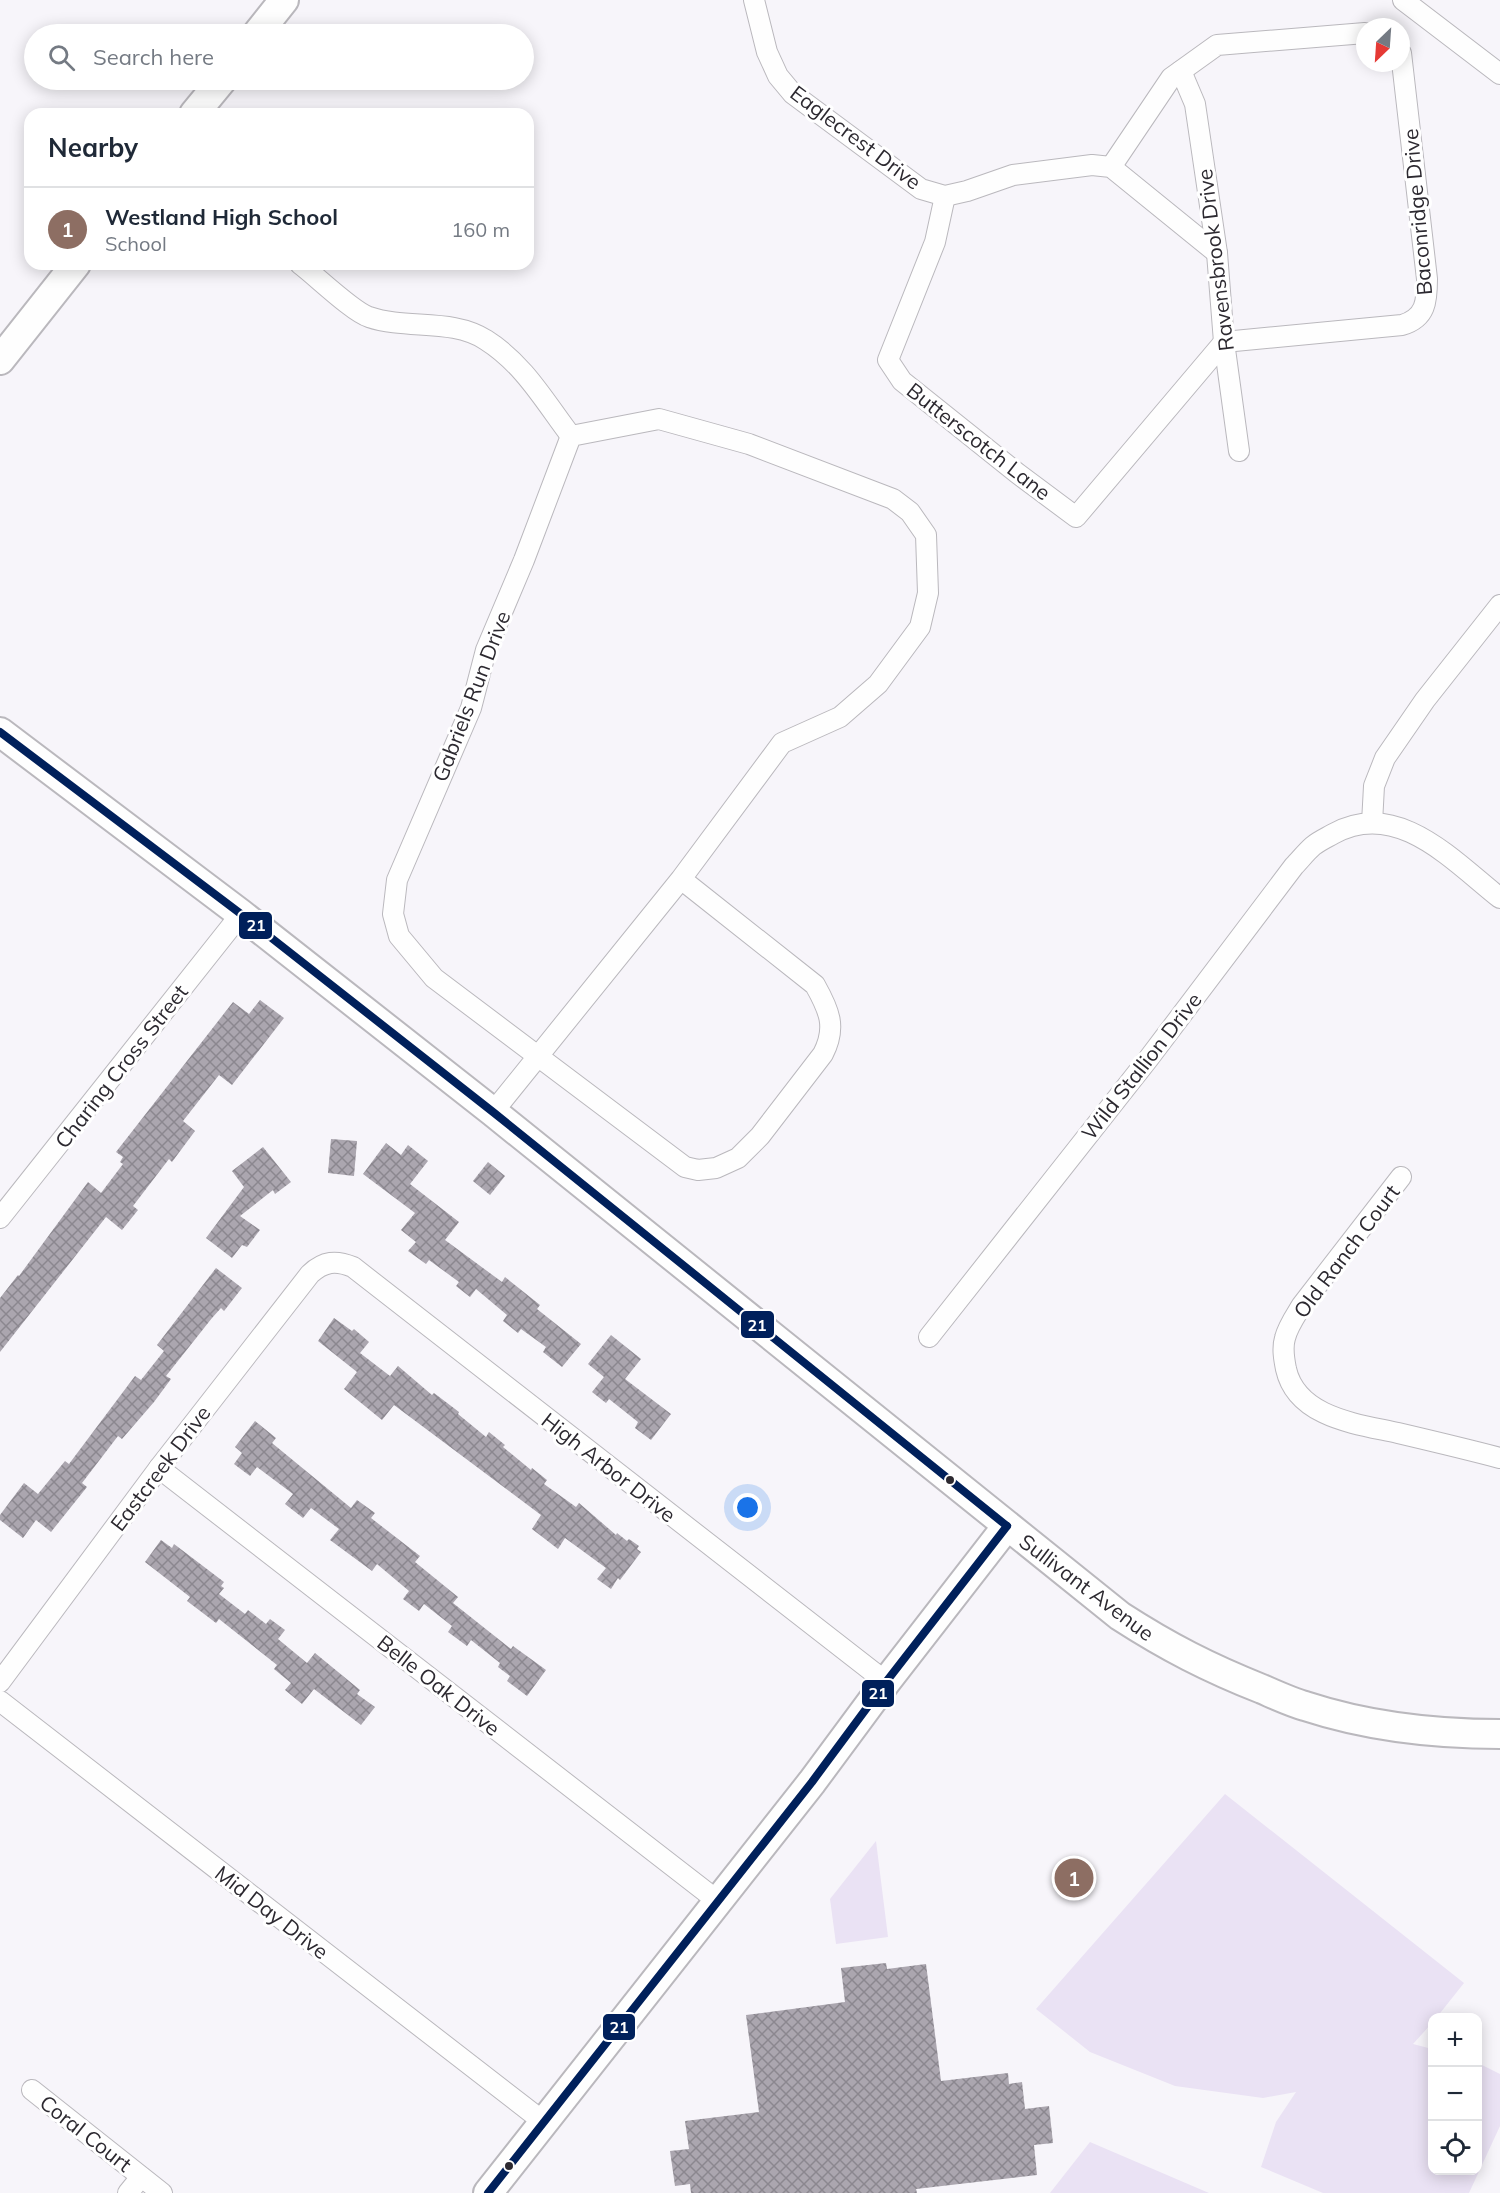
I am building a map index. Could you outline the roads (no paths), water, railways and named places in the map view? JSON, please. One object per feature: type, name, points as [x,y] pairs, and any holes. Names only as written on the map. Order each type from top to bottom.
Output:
[{"type":"street","points":[[265,24],[284,0]]},
{"type":"street","name":"Eaglecrest Drive","points":[[754,0],[767,52],[778,76],[793,94],[921,189],[945,196]]},
{"type":"street","points":[[1403,0],[1500,74]]},
{"type":"street","points":[[1111,167],[1171,78],[1217,45],[1356,34]]},
{"type":"street","name":"Ravensbrook Drive","points":[[1181,71],[1195,104],[1217,254],[1224,342],[1239,451]]},
{"type":"street","name":"Baconridge Drive","points":[[1224,342],[1402,325],[1409,323],[1420,314],[1427,301],[1426,279],[1403,72]]},
{"type":"street","points":[[199,108],[214,90]]},
{"type":"street","points":[[945,196],[967,192],[1013,175],[1092,165],[1111,167],[1217,254]]},
{"type":"street","name":"Butterscotch Lane","points":[[945,196],[935,242],[888,360],[902,381],[1009,467],[1076,517],[1224,342]]},
{"type":"street","points":[[0,360],[71,270]]},
{"type":"street","points":[[308,270],[368,317],[460,329],[485,339],[509,357],[531,380],[571,436],[659,419],[749,444],[893,499],[910,512],[926,535],[928,593],[920,627],[878,684],[840,717],[782,743],[681,879],[493,1112]]},
{"type":"street","name":"Gabriels Run Drive","points":[[571,436],[524,560],[486,650],[471,708],[397,880],[393,914],[399,936],[434,978],[685,1167],[698,1170],[716,1168],[738,1158],[760,1136],[824,1054],[831,1039],[826,1004],[815,985],[681,879]]},
{"type":"street","points":[[1500,605],[1425,700],[1385,758],[1374,786],[1372,823],[1401,828],[1427,840],[1500,898]]},
{"type":"street","name":"Sullivant Avenue","points":[[0,732],[241,914],[493,1112],[1120,1616],[1164,1644],[1210,1668],[1305,1706],[1376,1723],[1452,1733],[1500,1734]]},
{"type":"street","name":"Wild Stallion Drive","points":[[929,1337],[1142,1067],[1294,866],[1314,845],[1336,832],[1354,824],[1372,823]]},
{"type":"street","name":"Charing Cross Street","points":[[1,1213],[241,914]]},
{"type":"street","name":"Old Ranch Court","points":[[1401,1177],[1302,1305],[1292,1322],[1285,1338],[1284,1357],[1288,1376],[1296,1392],[1309,1406],[1343,1420],[1500,1458]]},
{"type":"street","name":"High Arbor Drive","points":[[329,1263],[342,1262],[353,1267],[885,1682]]},
{"type":"street","name":"Eastcreek Drive","points":[[0,1682],[159,1468],[310,1274],[318,1267],[329,1263]]},
{"type":"street","name":"Belle Oak Drive","points":[[159,1468],[719,1902]]},
{"type":"street","points":[[488,2193],[719,1902],[836,1751],[885,1682],[1007,1526]]},
{"type":"street","name":"Mid Day Drive","points":[[0,1701],[545,2123]]},
{"type":"street","name":"Coral Court","points":[[32,2090],[162,2193]]},
{"type":"street","name":"Coral Court","points":[[128,2193],[141,2177]]},
{"type":"place","name":"Westland High School","points":[[1074,1878]]}]
